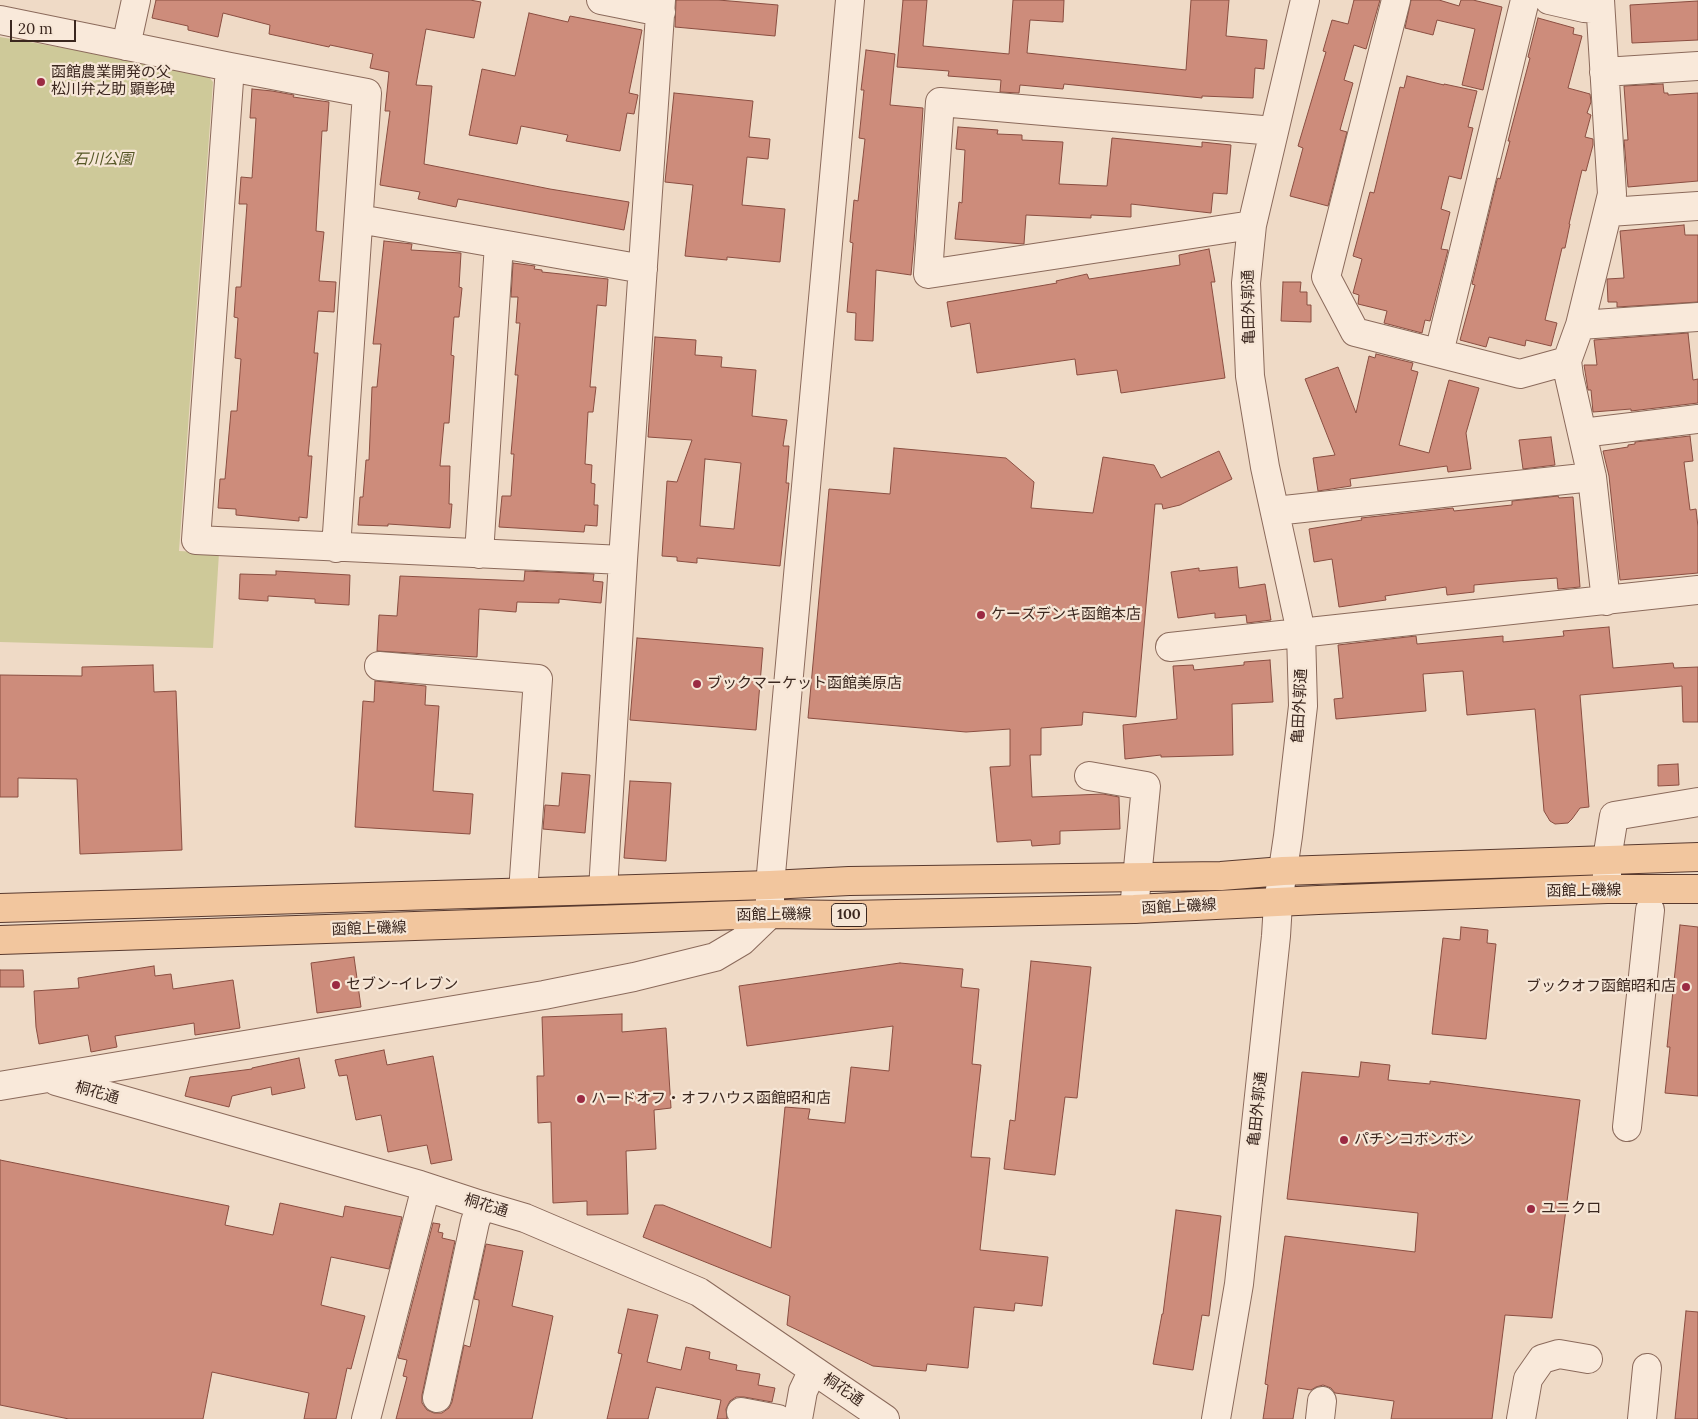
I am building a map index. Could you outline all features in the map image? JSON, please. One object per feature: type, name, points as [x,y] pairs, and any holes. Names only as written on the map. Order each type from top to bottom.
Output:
[{"type":"main road","name":"函館上磯線","points":[[0,908],[849,881],[1222,876],[1283,871],[1698,857]]},
{"type":"main road","name":"函館上磯線","points":[[0,940],[770,914],[848,915],[1134,909],[1607,889],[1698,889]]},
{"type":"street","points":[[126,46],[136,0]]},
{"type":"street","points":[[601,0],[661,6],[623,560],[603,890]]},
{"type":"street","points":[[0,1086],[544,995],[634,977],[715,957],[742,941],[770,914],[770,885],[850,0]]},
{"type":"street","name":"亀田外郭通","points":[[1216,1419],[1239,1284],[1278,903],[1303,706],[1301,632],[1265,467],[1250,376],[1246,283],[1252,225],[1305,0]]},
{"type":"street","points":[[1396,0],[1326,277],[1355,332],[1520,374],[1567,361]]},
{"type":"street","points":[[1439,353],[1525,0]]},
{"type":"street","points":[[1549,0],[1584,8],[1600,5],[1612,194],[1580,325],[1567,361],[1592,477],[1606,600]]},
{"type":"street","points":[[0,20],[367,93],[360,219],[336,548]]},
{"type":"street","points":[[1604,72],[1698,66]]},
{"type":"street","points":[[230,67],[196,540],[623,560]]},
{"type":"street","points":[[1252,225],[928,274],[940,102],[1274,131]]},
{"type":"street","points":[[1609,212],[1698,206]]},
{"type":"street","points":[[360,219],[643,269]]},
{"type":"street","points":[[479,554],[499,244]]},
{"type":"street","points":[[1580,325],[1698,318]]},
{"type":"street","points":[[1582,433],[1698,419]]},
{"type":"street","points":[[1275,512],[1592,477]]},
{"type":"street","points":[[1170,647],[1698,590]]},
{"type":"street","points":[[379,666],[538,679],[523,892]]},
{"type":"street","points":[[1089,776],[1146,786],[1134,909]]},
{"type":"street","points":[[1607,889],[1607,859],[1614,816],[1698,802]]},
{"type":"street","points":[[1627,1127],[1650,910]]},
{"type":"street","name":"桐花通","points":[[49,1079],[426,1187],[525,1218],[699,1292],[885,1419]]},
{"type":"street","points":[[366,1419],[426,1187]]},
{"type":"street","points":[[437,1398],[475,1222],[481,1205]]},
{"type":"street","points":[[1521,1419],[1528,1379],[1542,1359],[1559,1354],[1588,1359]]},
{"type":"street","points":[[1642,1419],[1647,1368]]},
{"type":"street","points":[[798,1419],[803,1392],[813,1370]]},
{"type":"street","points":[[741,1412],[778,1419]]},
{"type":"green space","name":"石川公園","points":[[0,37],[205,72],[213,82],[179,551],[219,553],[213,648],[0,642]]},
{"type":"building","points":[[156,0],[470,0],[481,2],[474,38],[426,29],[416,85],[432,86],[424,164],[550,189],[629,202],[624,230],[458,199],[456,207],[418,199],[420,192],[380,185],[390,111],[385,111],[389,72],[370,68],[373,54],[269,34],[270,25],[223,13],[218,37],[188,30],[188,26],[152,18]]},
{"type":"building","points":[[676,0],[718,0],[778,5],[775,36],[675,27]]},
{"type":"building","points":[[903,0],[927,0],[923,46],[1009,54],[1013,0],[1064,0],[1063,22],[1030,20],[1027,53],[1186,70],[1191,0],[1229,0],[1226,36],[1267,40],[1264,69],[1255,68],[1253,98],[1202,96],[1202,98],[1064,84],[1063,89],[1020,85],[1019,93],[1000,92],[1001,80],[948,76],[949,71],[897,67]]},
{"type":"building","points":[[1354,0],[1380,0],[1366,49],[1354,45],[1344,80],[1353,83],[1340,130],[1347,132],[1328,206],[1290,196],[1303,148],[1298,146],[1326,52],[1323,51],[1332,20],[1348,24]]},
{"type":"building","points":[[1411,0],[1439,0],[1459,6],[1461,0],[1473,0],[1502,7],[1483,90],[1462,85],[1475,29],[1437,20],[1433,35],[1405,28]]},
{"type":"building","points":[[1698,1],[1698,40],[1632,43],[1630,5]]},
{"type":"building","points":[[529,13],[568,22],[570,16],[642,30],[629,93],[638,95],[634,114],[627,113],[620,151],[566,141],[568,135],[521,126],[517,144],[469,135],[482,69],[515,76]]},
{"type":"building","points":[[1538,18],[1574,28],[1573,34],[1582,36],[1568,88],[1590,94],[1591,102],[1587,113],[1591,115],[1585,137],[1593,139],[1593,145],[1586,171],[1582,170],[1565,248],[1562,248],[1545,320],[1557,323],[1551,346],[1526,340],[1525,346],[1489,337],[1486,347],[1460,340],[1475,285],[1472,284],[1497,180],[1498,178],[1500,179],[1510,141],[1508,141],[1530,58],[1528,57]]},
{"type":"building","points":[[866,50],[895,54],[890,105],[923,108],[911,275],[876,270],[873,341],[855,340],[856,313],[847,312],[853,243],[850,242],[854,200],[858,201],[865,139],[859,138],[864,90],[861,90]]},
{"type":"building","points":[[1407,76],[1477,91],[1468,127],[1473,128],[1461,179],[1449,176],[1441,209],[1450,212],[1441,249],[1448,250],[1430,321],[1425,320],[1422,333],[1384,323],[1387,311],[1358,304],[1359,295],[1353,293],[1362,259],[1353,256],[1370,192],[1374,193],[1400,87],[1404,88]]},
{"type":"building","points":[[1663,84],[1664,93],[1668,93],[1668,95],[1698,93],[1698,181],[1628,187],[1624,140],[1628,140],[1624,86]]},
{"type":"building","points":[[252,89],[329,102],[327,131],[322,131],[316,231],[324,232],[319,281],[336,282],[334,312],[318,311],[314,353],[318,353],[308,456],[312,456],[307,518],[299,517],[299,521],[236,515],[236,509],[218,508],[220,479],[225,479],[231,411],[237,411],[241,359],[235,358],[238,318],[234,317],[236,287],[241,287],[247,204],[239,204],[241,177],[252,178],[256,118],[250,118]]},
{"type":"building","points":[[674,93],[753,101],[749,137],[770,139],[768,159],[747,157],[742,205],[785,209],[780,262],[727,257],[727,260],[685,256],[693,185],[665,182]]},
{"type":"building","points":[[958,127],[998,130],[997,134],[1022,135],[1022,140],[1063,142],[1059,184],[1107,186],[1112,138],[1202,147],[1202,142],[1231,145],[1227,194],[1213,193],[1211,213],[1131,204],[1131,217],[1091,215],[1091,218],[1026,215],[1024,244],[955,239],[959,202],[962,203],[965,150],[956,149]]},
{"type":"building","points":[[1684,225],[1685,235],[1698,235],[1698,302],[1617,307],[1617,302],[1608,302],[1607,279],[1624,278],[1620,231]]},
{"type":"building","points":[[384,241],[412,244],[411,250],[461,253],[459,287],[462,288],[459,317],[454,317],[451,355],[454,356],[449,423],[444,423],[440,466],[450,466],[449,504],[452,504],[450,528],[388,524],[388,526],[358,525],[360,497],[363,497],[366,460],[369,460],[372,387],[377,387],[381,344],[373,344]]},
{"type":"building","points":[[1209,249],[1215,282],[1211,282],[1225,378],[1121,393],[1117,370],[1077,375],[1075,359],[977,373],[970,323],[951,327],[947,302],[1057,283],[1056,281],[1087,274],[1089,279],[1180,265],[1179,255]]},
{"type":"building","points":[[513,263],[535,266],[534,269],[542,270],[542,272],[608,279],[606,306],[597,305],[590,387],[596,387],[593,412],[588,412],[585,464],[592,465],[591,483],[595,484],[594,505],[598,505],[597,526],[585,525],[584,532],[499,527],[502,496],[511,496],[514,454],[511,454],[518,375],[515,375],[520,323],[516,323],[518,297],[511,297]]},
{"type":"building","points":[[1283,282],[1301,282],[1300,292],[1307,292],[1307,305],[1311,305],[1311,322],[1281,321]]},
{"type":"building","points":[[1688,333],[1693,380],[1698,379],[1698,403],[1631,411],[1631,409],[1593,412],[1591,390],[1588,390],[1584,365],[1597,365],[1594,340]]},
{"type":"building","points":[[655,337],[696,340],[695,355],[722,357],[721,367],[756,370],[752,416],[787,420],[783,446],[789,446],[786,483],[789,483],[780,566],[697,558],[697,563],[677,561],[677,557],[662,556],[667,481],[677,482],[692,440],[648,437]],"holes":[[[705,459],[741,463],[734,529],[700,526]]]},
{"type":"building","points":[[1376,354],[1413,363],[1411,370],[1418,372],[1399,445],[1429,453],[1449,380],[1479,388],[1466,433],[1471,469],[1448,472],[1447,466],[1350,479],[1351,486],[1318,491],[1313,458],[1335,455],[1305,379],[1338,367],[1356,413],[1369,356],[1375,358]]},
{"type":"building","points":[[1690,436],[1693,461],[1684,462],[1690,510],[1696,509],[1698,573],[1620,580],[1609,476],[1603,451],[1628,447],[1628,445],[1635,444],[1635,442]]},
{"type":"building","points":[[1551,437],[1555,465],[1523,469],[1519,440]]},
{"type":"building","name":"ケーズデンキ函館本店","points":[[894,448],[1006,458],[1034,482],[1031,508],[1093,513],[1103,457],[1154,465],[1161,478],[1219,451],[1232,479],[1180,505],[1163,509],[1162,504],[1155,504],[1136,717],[1083,712],[1082,725],[1041,728],[1041,755],[1030,755],[1032,797],[1103,794],[1119,797],[1120,829],[1060,831],[1060,844],[1032,846],[1031,840],[997,842],[990,767],[1010,766],[1010,729],[966,732],[808,718],[829,489],[890,494]]},
{"type":"building","points":[[1558,496],[1559,498],[1573,497],[1580,587],[1558,589],[1557,578],[1517,581],[1474,585],[1474,592],[1447,595],[1446,587],[1385,596],[1386,600],[1339,607],[1332,559],[1314,562],[1309,529],[1362,520],[1361,518],[1453,508],[1454,511],[1512,505],[1512,501]]},
{"type":"building","points":[[1237,567],[1239,588],[1265,584],[1271,620],[1247,623],[1246,615],[1215,618],[1215,613],[1178,618],[1171,572],[1199,568],[1199,571]]},
{"type":"building","points":[[276,571],[350,575],[349,605],[315,603],[315,599],[268,596],[268,601],[239,599],[240,574],[276,575]]},
{"type":"building","points":[[525,571],[594,574],[593,581],[603,582],[601,603],[559,599],[559,603],[517,602],[516,612],[479,609],[477,657],[377,651],[379,615],[397,616],[400,576],[524,581]]},
{"type":"building","points":[[1609,627],[1613,668],[1673,663],[1674,668],[1698,667],[1698,722],[1683,722],[1682,686],[1580,695],[1589,807],[1580,808],[1568,823],[1555,824],[1550,821],[1544,811],[1535,709],[1467,715],[1463,671],[1423,674],[1426,711],[1336,719],[1334,699],[1343,698],[1338,645],[1416,636],[1417,644],[1503,636],[1503,642],[1564,636],[1563,631]]},
{"type":"building","name":"ブックマーケット函館美原店","points":[[637,638],[763,648],[756,730],[630,720]]},
{"type":"building","points":[[1270,660],[1273,702],[1232,704],[1233,755],[1161,757],[1161,755],[1125,759],[1123,725],[1177,719],[1173,666],[1193,665],[1194,670],[1244,665],[1244,662]]},
{"type":"building","points":[[153,665],[154,692],[176,691],[182,850],[80,854],[77,779],[18,778],[18,797],[0,797],[0,675],[82,676],[82,667]]},
{"type":"building","points":[[375,681],[426,686],[425,705],[439,706],[433,791],[473,794],[470,834],[355,827],[363,701],[374,702]]},
{"type":"building","points":[[1678,764],[1679,785],[1658,786],[1658,765]]},
{"type":"building","points":[[562,773],[590,775],[585,833],[543,829],[545,805],[559,806]]},
{"type":"building","points":[[630,781],[671,783],[666,861],[624,858]]},
{"type":"building","name":"ブックオフ函館昭和店","points":[[1680,925],[1698,927],[1698,1096],[1665,1093],[1670,1047],[1667,1047]]},
{"type":"building","points":[[1461,927],[1488,930],[1487,943],[1496,944],[1486,1039],[1432,1034],[1443,938],[1460,940]]},
{"type":"building","name":"セブン-イレブン","points":[[354,957],[361,1007],[317,1013],[311,963]]},
{"type":"building","points":[[1031,961],[1091,967],[1077,1098],[1065,1097],[1055,1175],[1004,1169],[1010,1120],[1015,1121]]},
{"type":"building","points":[[900,963],[963,969],[961,987],[979,989],[972,1064],[981,1065],[971,1157],[990,1158],[980,1250],[1048,1257],[1042,1306],[1015,1303],[1014,1311],[974,1307],[968,1368],[927,1364],[926,1371],[873,1366],[787,1325],[790,1296],[643,1237],[655,1205],[663,1205],[771,1248],[785,1107],[810,1109],[808,1119],[845,1123],[851,1067],[889,1071],[893,1026],[747,1046],[739,986]]},
{"type":"building","points":[[154,966],[155,976],[171,974],[173,989],[233,980],[240,1028],[195,1035],[194,1023],[115,1036],[117,1047],[91,1052],[88,1035],[39,1044],[34,991],[79,988],[78,978]]},
{"type":"building","points":[[0,970],[23,970],[24,987],[0,987]]},
{"type":"building","name":"ハードオフ・オフハウス函館昭和店","points":[[622,1014],[622,1032],[666,1028],[671,1108],[654,1110],[656,1149],[626,1151],[628,1214],[587,1215],[587,1201],[553,1203],[551,1122],[538,1123],[537,1076],[544,1076],[542,1017]]},
{"type":"building","points":[[384,1050],[387,1065],[433,1056],[452,1160],[431,1164],[427,1145],[388,1152],[381,1115],[356,1120],[347,1075],[339,1076],[335,1060]]},
{"type":"building","points":[[299,1058],[305,1088],[272,1095],[271,1087],[232,1096],[229,1107],[185,1096],[190,1077],[252,1069]]},
{"type":"building","points":[[1361,1062],[1390,1065],[1388,1080],[1430,1084],[1430,1081],[1580,1100],[1552,1318],[1505,1315],[1492,1419],[1391,1419],[1394,1401],[1335,1393],[1331,1388],[1323,1385],[1311,1390],[1298,1388],[1293,1419],[1263,1419],[1268,1385],[1265,1384],[1285,1236],[1415,1252],[1418,1213],[1287,1199],[1302,1072],[1359,1077]]},
{"type":"building","points":[[0,1160],[229,1206],[225,1225],[273,1235],[280,1203],[343,1217],[345,1206],[402,1217],[389,1269],[331,1257],[321,1305],[365,1316],[351,1369],[347,1368],[336,1419],[304,1419],[309,1393],[212,1372],[203,1419],[69,1419],[0,1405]]},
{"type":"building","points":[[1176,1210],[1221,1216],[1209,1316],[1202,1315],[1193,1370],[1153,1364],[1163,1314]]},
{"type":"building","points":[[433,1223],[440,1224],[438,1232],[443,1233],[442,1238],[455,1241],[422,1395],[422,1403],[427,1410],[434,1413],[442,1413],[449,1408],[452,1402],[464,1345],[470,1347],[479,1304],[479,1300],[474,1299],[486,1244],[523,1251],[512,1306],[553,1316],[532,1419],[396,1419],[407,1377],[403,1376],[407,1360],[398,1358]]},
{"type":"building","points":[[628,1309],[658,1315],[647,1362],[681,1370],[686,1347],[710,1352],[709,1359],[737,1365],[736,1370],[760,1374],[758,1385],[775,1388],[772,1402],[736,1397],[730,1401],[726,1409],[727,1419],[717,1419],[721,1400],[656,1387],[648,1419],[607,1419],[622,1354],[618,1353]]},
{"type":"building","points":[[1686,1311],[1698,1312],[1698,1419],[1675,1419]]},
{"type":"place","name":"函館農業開発の父 松川弁之助 顕彰碑","points":[[41,82]]},
{"type":"place","name":"ケーズデンキ函館本店","points":[[981,615]]},
{"type":"place","name":"ブックマーケット函館美原店","points":[[697,684]]},
{"type":"place","name":"セブン-イレブン","points":[[336,985]]},
{"type":"place","name":"ブックオフ函館昭和店","points":[[1686,987]]},
{"type":"place","name":"ハードオフ・オフハウス函館昭和店","points":[[581,1099]]},
{"type":"place","name":"パチンコボンボン","points":[[1344,1140]]},
{"type":"place","name":"ユニクロ","points":[[1531,1209]]}]
